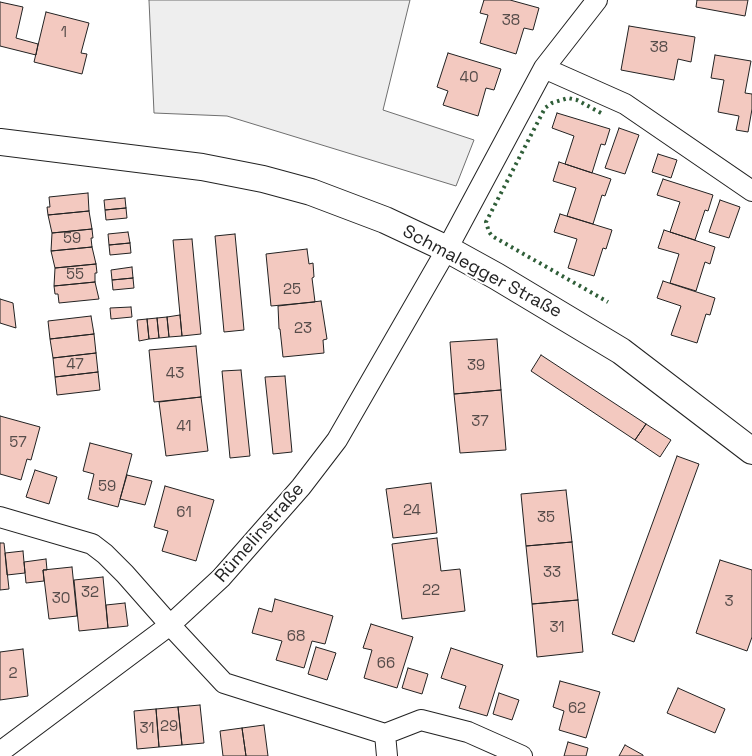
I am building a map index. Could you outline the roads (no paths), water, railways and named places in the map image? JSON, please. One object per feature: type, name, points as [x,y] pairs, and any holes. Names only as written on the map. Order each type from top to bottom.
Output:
[{"type":"street","name":"Rümelinstraße","points":[[0,752],[170,625],[221,578],[270,524],[337,440],[447,249],[544,68],[597,0]]},
{"type":"street","points":[[544,68],[625,104],[752,191]]},
{"type":"street","name":"Schmalegger Straße","points":[[0,142],[202,167],[263,179],[311,192],[385,220],[447,249],[621,350],[752,451]]},
{"type":"street","points":[[0,517],[92,544],[125,574],[224,683],[385,734],[421,720],[468,732],[522,756]]},
{"type":"street","points":[[385,734],[387,756]]}]
